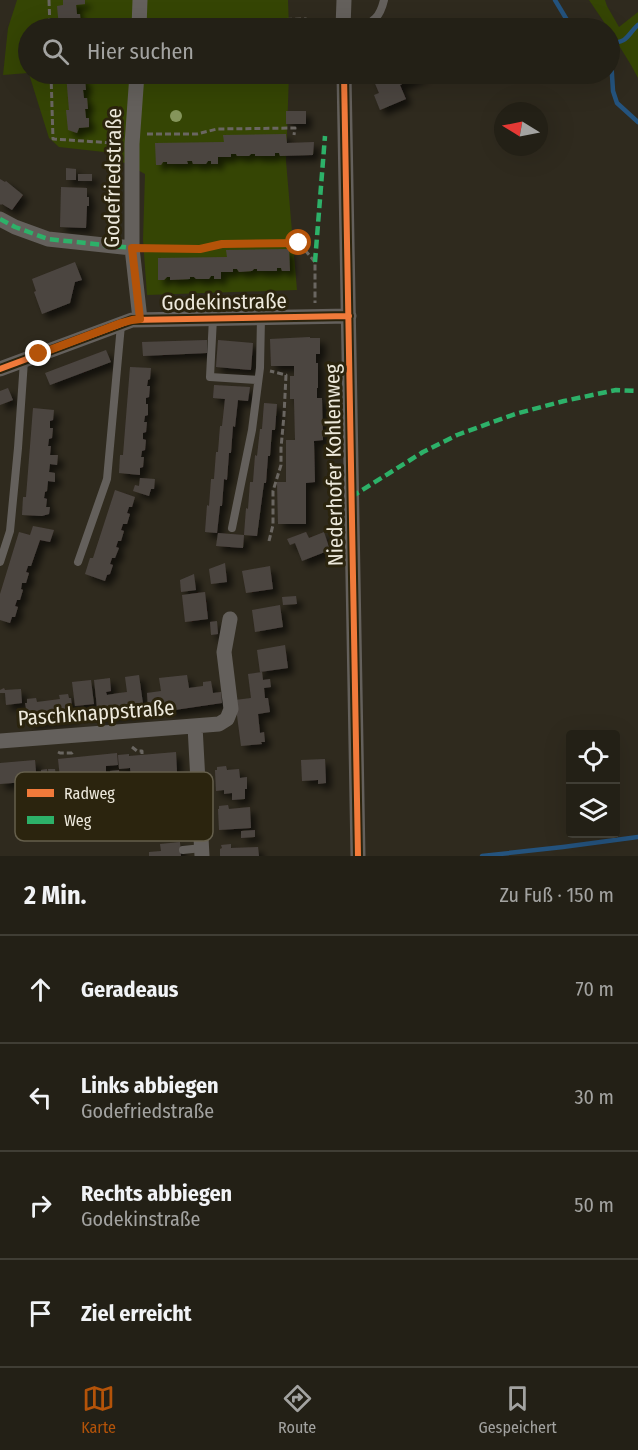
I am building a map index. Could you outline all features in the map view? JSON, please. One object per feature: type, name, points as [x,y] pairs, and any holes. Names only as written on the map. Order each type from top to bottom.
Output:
[{"type":"street","points":[[139,18],[140,0]]},
{"type":"street","points":[[343,18],[344,0]]},
{"type":"street","name":"Godefriedstraße","points":[[136,84],[133,134],[132,248],[140,319]]},
{"type":"street","name":"Niederhofer Kohlenweg","points":[[344,84],[358,856]]},
{"type":"street","points":[[0,219],[48,239],[132,248]]},
{"type":"street","name":"Godekinstraße","points":[[0,369],[132,320],[349,316]]},
{"type":"street","name":"Paschknappstraße","points":[[0,741],[219,724],[227,719],[231,709],[224,652],[230,619]]},
{"type":"street","points":[[195,726],[198,772]]},
{"type":"lane","points":[[376,18],[381,12],[384,0]]},
{"type":"lane","points":[[213,318],[210,377],[258,380]]},
{"type":"lane","points":[[232,528],[252,430],[260,368],[261,318]]},
{"type":"lane","points":[[78,562],[107,479],[121,323]]},
{"type":"lane","points":[[0,562],[10,531],[24,359]]},
{"type":"lane","points":[[183,850],[202,847]]},
{"type":"path","points":[[49,0],[50,18]]},
{"type":"path","points":[[51,84],[53,139],[113,143]]},
{"type":"path","points":[[133,134],[197,134],[217,129],[295,128],[294,135]]},
{"type":"path","points":[[132,248],[200,249],[222,244],[299,243],[315,262],[315,317]]},
{"type":"path","points":[[176,249],[176,254]]},
{"type":"path","points":[[260,368],[286,375],[281,465],[273,491],[273,525],[269,541]]},
{"type":"green space","points":[[17,0],[288,0],[289,18],[18,18],[18,74],[3,75],[8,28]]},
{"type":"green space","points":[[589,0],[605,0],[614,18],[601,18]]},
{"type":"green space","points":[[638,12],[638,78],[620,47],[620,26]]},
{"type":"green space","points":[[32,84],[289,84],[286,161],[297,290],[147,295],[143,240],[145,174],[104,152],[59,147],[49,138]]},
{"type":"building","points":[[63,0],[85,0],[85,4],[76,5],[77,14],[80,14],[80,18],[58,18],[57,6],[63,5]]},
{"type":"building","points":[[67,84],[85,84],[86,90],[83,90],[84,98],[87,98],[88,109],[85,109],[86,118],[89,118],[89,127],[79,128],[77,133],[68,130],[66,110],[69,110]]},
{"type":"building","points":[[375,84],[402,84],[400,85],[406,99],[380,110],[374,95],[379,93]]},
{"type":"building","points":[[286,111],[306,111],[306,124],[286,124]]},
{"type":"building","points":[[286,134],[287,143],[314,142],[313,155],[280,156],[279,153],[275,153],[275,156],[251,154],[237,156],[231,154],[231,157],[218,157],[218,164],[211,164],[211,161],[208,161],[206,164],[193,164],[192,161],[187,161],[188,164],[163,162],[161,165],[156,165],[155,143],[224,142],[223,135]]},
{"type":"building","points":[[66,168],[76,169],[76,180],[66,180]]},
{"type":"building","points":[[78,174],[92,174],[92,181],[78,181]]},
{"type":"building","points":[[0,179],[23,195],[12,210],[0,204]]},
{"type":"building","points":[[61,187],[87,188],[89,206],[87,206],[86,228],[60,227]]},
{"type":"building","points":[[289,249],[290,271],[277,268],[277,271],[254,269],[239,272],[233,269],[233,272],[221,272],[221,279],[214,279],[214,276],[211,276],[209,279],[190,277],[190,279],[170,280],[170,277],[167,277],[164,280],[158,280],[158,258],[227,257],[226,250]]},
{"type":"building","points":[[75,262],[82,280],[75,282],[70,303],[42,314],[32,279]]},
{"type":"building","points":[[320,338],[320,354],[316,354],[317,398],[322,398],[323,440],[314,441],[315,482],[306,483],[306,524],[278,524],[277,482],[286,482],[286,440],[295,440],[294,399],[290,399],[290,376],[294,376],[294,366],[271,366],[270,339]]},
{"type":"building","points":[[207,340],[207,353],[143,356],[142,342]]},
{"type":"building","points":[[218,340],[253,343],[251,370],[216,367]]},
{"type":"building","points":[[106,350],[111,362],[50,385],[45,373]]},
{"type":"building","points":[[130,367],[151,368],[147,386],[150,386],[149,397],[146,398],[148,415],[145,416],[144,422],[147,422],[146,432],[143,433],[143,439],[146,440],[145,450],[142,451],[141,457],[144,457],[140,475],[119,473],[120,455],[123,455]]},
{"type":"building","points":[[214,385],[250,387],[248,401],[238,400],[217,533],[205,532],[207,505],[209,506],[211,479],[214,479],[225,399],[213,398]]},
{"type":"building","points":[[8,388],[13,400],[0,405],[0,391]]},
{"type":"building","points":[[264,403],[277,404],[275,430],[272,430],[257,536],[244,535],[246,508],[248,509],[250,482],[253,482]]},
{"type":"building","points":[[33,408],[54,410],[53,420],[50,421],[50,428],[53,428],[52,438],[49,439],[48,446],[51,446],[50,455],[58,455],[57,465],[50,464],[49,472],[55,473],[55,482],[48,481],[44,498],[47,499],[46,507],[50,507],[49,514],[42,516],[22,515],[23,497],[26,497]]},
{"type":"building","points":[[140,478],[155,479],[154,489],[151,489],[149,496],[133,491],[135,485],[139,486]]},
{"type":"building","points":[[115,490],[135,497],[127,513],[130,514],[127,524],[123,524],[121,530],[124,531],[116,547],[119,548],[115,558],[112,558],[110,564],[113,565],[110,574],[107,575],[105,581],[85,574],[90,558],[93,558]]},
{"type":"building","points":[[33,526],[54,530],[50,542],[40,540],[31,566],[28,566],[26,572],[29,573],[26,583],[22,583],[21,589],[23,590],[15,606],[18,607],[15,617],[12,617],[10,623],[0,620],[0,594],[19,532],[30,535]]},
{"type":"building","points":[[306,532],[309,538],[324,532],[330,550],[302,561],[295,543],[290,545],[287,539]]},
{"type":"building","points":[[218,533],[244,535],[243,548],[216,546]]},
{"type":"building","points":[[225,563],[227,582],[211,584],[209,569]]},
{"type":"building","points":[[270,566],[273,589],[246,593],[242,571]]},
{"type":"building","points":[[194,574],[196,590],[181,592],[180,580]]},
{"type":"building","points":[[205,592],[208,619],[185,622],[182,595]]},
{"type":"building","points":[[296,596],[297,604],[283,605],[282,597]]},
{"type":"building","points":[[280,605],[283,627],[255,632],[252,610]]},
{"type":"building","points":[[217,621],[218,634],[211,635],[210,622]]},
{"type":"building","points":[[285,645],[288,668],[260,672],[257,650]]},
{"type":"building","points":[[262,672],[263,680],[270,679],[271,687],[264,688],[270,712],[258,714],[260,733],[264,732],[265,742],[241,746],[235,700],[251,698],[248,674]]},
{"type":"building","points":[[139,675],[144,711],[98,717],[94,680],[110,678],[111,691],[106,692],[107,695],[127,692],[125,677]]},
{"type":"building","points":[[187,675],[189,688],[203,686],[203,682],[211,681],[213,693],[221,692],[222,703],[168,711],[167,704],[148,707],[147,693],[161,691],[159,678]]},
{"type":"building","points":[[91,680],[94,704],[75,706],[72,682]]},
{"type":"building","points":[[4,688],[5,690],[21,689],[22,703],[6,705],[5,693],[0,693],[0,690]]},
{"type":"building","points":[[68,694],[71,698],[73,717],[29,723],[25,703],[27,699],[36,698],[37,702],[60,699],[59,695]]},
{"type":"building","points":[[176,752],[177,772],[130,772],[130,768],[119,769],[118,755],[129,754],[129,756]]},
{"type":"building","points":[[117,753],[118,765],[106,766],[106,772],[59,772],[58,759]]},
{"type":"building","points":[[325,759],[326,783],[318,784],[318,780],[302,781],[301,760]]},
{"type":"building","points":[[35,760],[36,772],[15,772],[15,783],[0,784],[0,763]]},
{"type":"building","points":[[226,766],[227,770],[239,769],[240,778],[247,777],[245,799],[232,800],[232,793],[224,794],[224,790],[216,791],[215,770],[217,767]]},
{"type":"building","points":[[228,805],[229,809],[250,807],[251,828],[219,830],[219,806]]},
{"type":"building","points":[[255,830],[255,837],[241,838],[241,831]]},
{"type":"building","points":[[180,842],[181,856],[149,856],[149,852],[161,851],[160,844]]},
{"type":"building","points":[[231,844],[231,848],[258,847],[259,856],[220,856],[221,845]]},
{"type":"waterway","points":[[555,0],[566,18]]},
{"type":"waterway","points":[[620,41],[627,38],[638,25]]},
{"type":"waterway","points":[[613,84],[617,103],[638,122]]},
{"type":"waterway","points":[[482,856],[638,837]]},
{"type":"marked path","points":[[315,262],[325,136]]},
{"type":"marked path","points":[[0,219],[48,239],[132,248]]},
{"type":"marked path","points":[[351,497],[423,452],[457,435],[515,414],[564,401],[616,390],[638,391]]},
{"type":"cycle path","points":[[344,84],[358,856]]},
{"type":"cycle path","points":[[0,369],[132,320],[349,316]]},
{"type":"route","points":[[39,354],[121,323],[140,319],[132,248],[200,249],[222,244],[299,243]]}]
